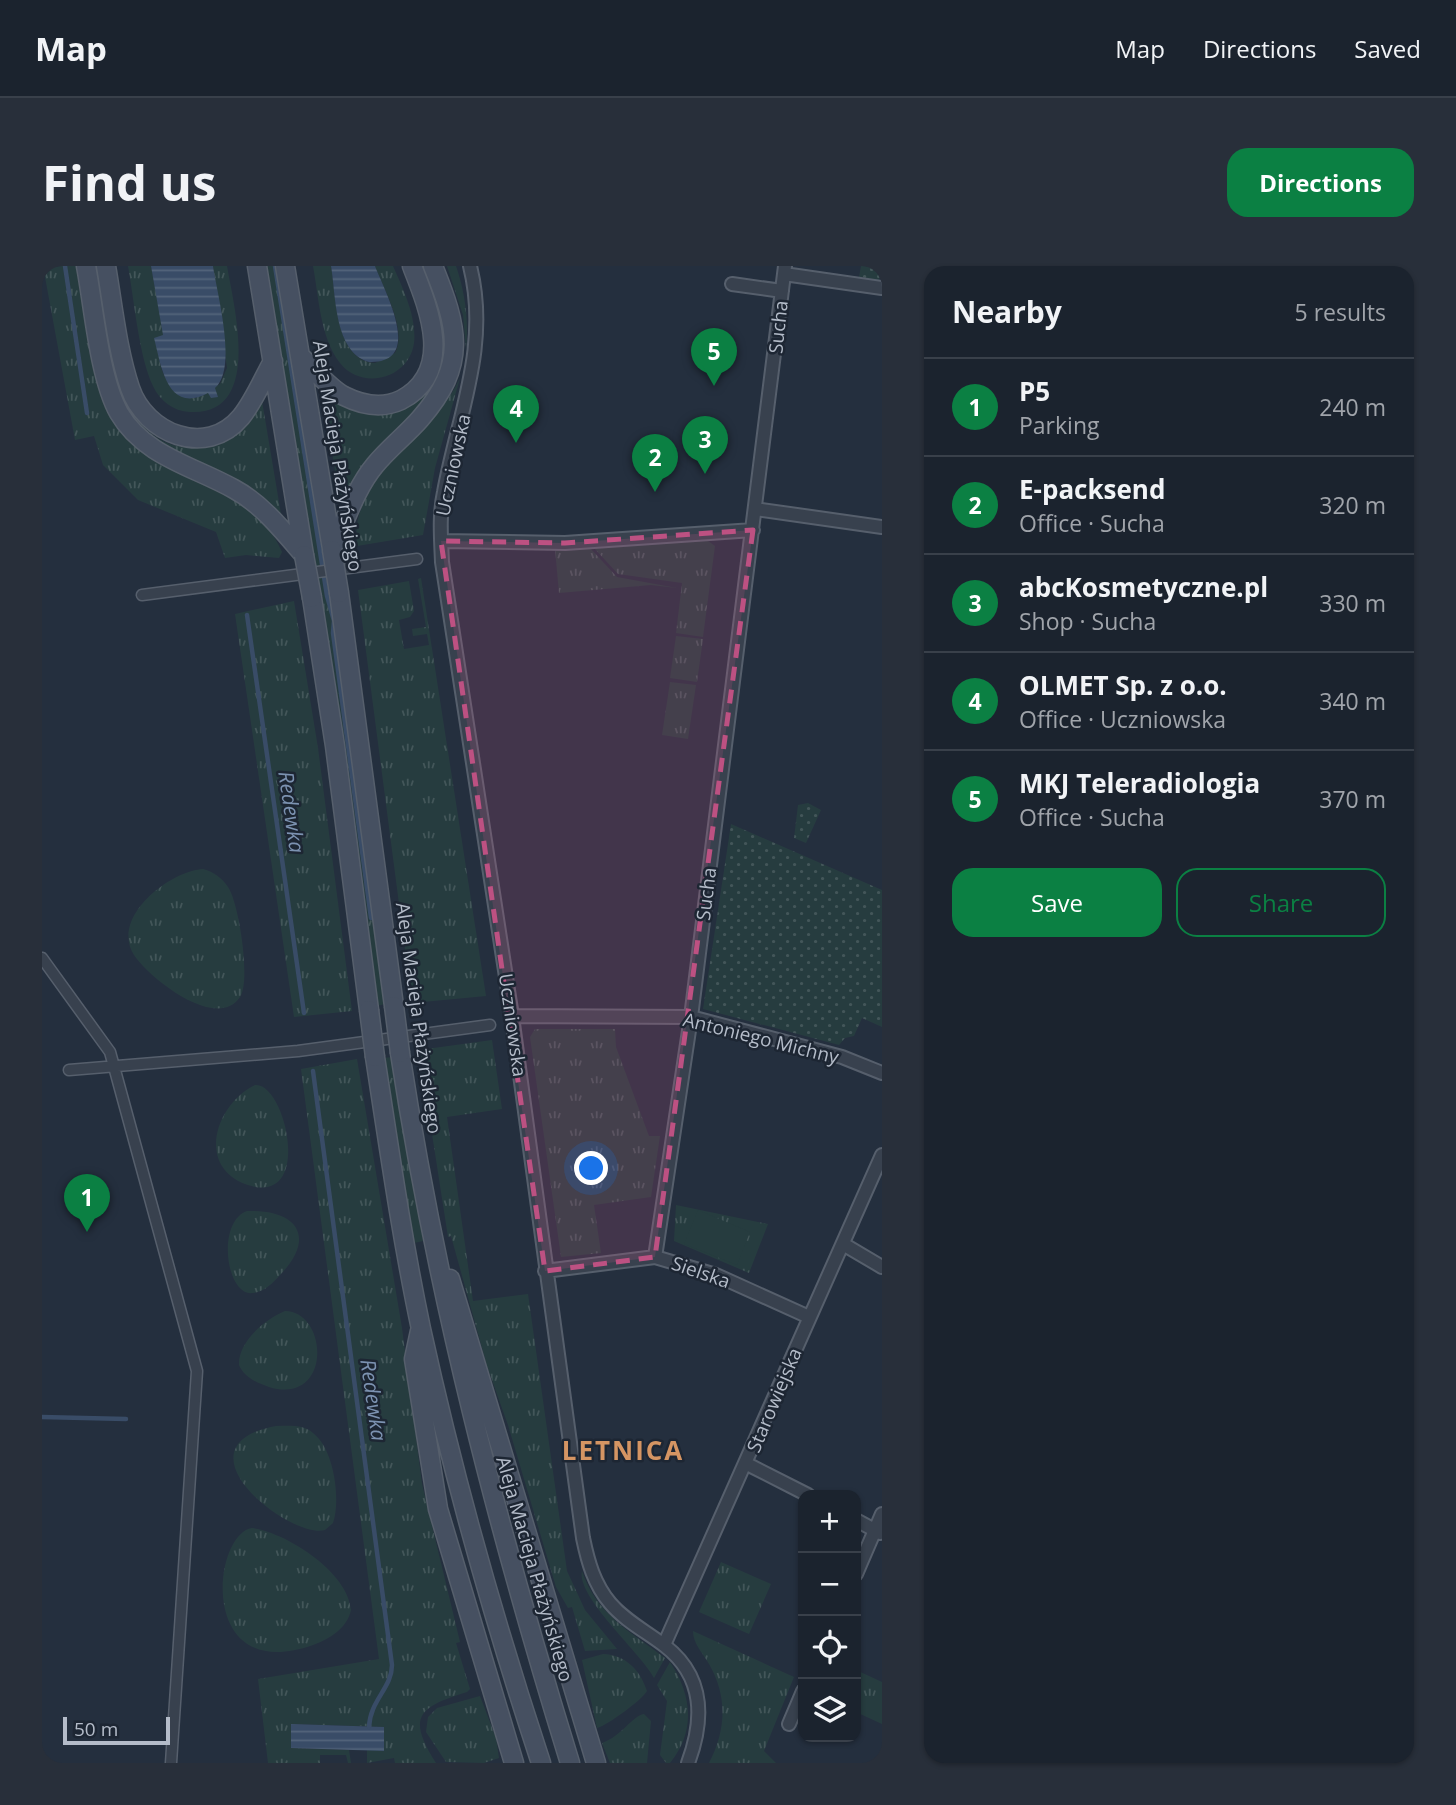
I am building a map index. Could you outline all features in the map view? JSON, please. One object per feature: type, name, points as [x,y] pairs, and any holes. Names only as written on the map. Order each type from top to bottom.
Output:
[{"type":"main road","points":[[86,266],[111,393],[119,413],[134,433],[159,454],[235,489],[252,501],[304,555]]},
{"type":"main road","points":[[106,266],[130,390],[143,412],[159,428],[177,437],[199,439],[218,434],[240,418],[273,361]]},
{"type":"main road","points":[[257,266],[335,746],[374,1057],[421,1328],[459,1489],[541,1763]]},
{"type":"main road","name":"Aleja Macieja Płażyńskiego","points":[[285,266],[339,593],[400,1054],[427,1209],[459,1365],[484,1469],[570,1763]]},
{"type":"main road","points":[[300,356],[341,394],[359,403],[379,406],[395,403],[411,394],[422,383],[431,365],[435,346],[433,322],[412,266]]},
{"type":"main road","points":[[332,550],[359,489],[375,465],[437,398],[449,373],[455,347],[452,313],[433,266]]},
{"type":"main road","points":[[427,1209],[505,1451],[596,1763]]},
{"type":"main road","points":[[421,1328],[414,1359],[435,1497],[514,1763]]},
{"type":"street","name":"Uczniowska","points":[[470,266],[478,313],[478,343],[472,381],[443,494],[441,541],[512,1016],[545,1271],[589,1564],[597,1585],[611,1604],[664,1645],[687,1669],[695,1684],[700,1721],[688,1763]]},
{"type":"street","points":[[785,270],[882,288]]},
{"type":"street","name":"Sucha","points":[[655,1257],[691,1017],[785,270]]},
{"type":"street","name":"Sucha","points":[[732,284],[782,291]]},
{"type":"street","points":[[755,509],[882,527]]},
{"type":"street","points":[[441,541],[565,543],[753,530]]},
{"type":"street","points":[[142,596],[417,559]]},
{"type":"street","points":[[42,958],[110,1052],[198,1371],[172,1763]]},
{"type":"street","name":"Antoniego Michny","points":[[512,1016],[691,1017],[842,1058],[882,1073]]},
{"type":"street","points":[[69,1070],[298,1051],[490,1025]]},
{"type":"street","name":"Starowiejska","points":[[664,1645],[747,1464],[882,1156]]},
{"type":"street","points":[[843,1244],[882,1267]]},
{"type":"street","name":"Sielska","points":[[545,1271],[655,1257],[716,1275],[810,1317]]},
{"type":"street","points":[[747,1464],[798,1490]]},
{"type":"street","points":[[861,1564],[878,1532],[882,1514]]},
{"type":"street","points":[[861,1523],[878,1532]]},
{"type":"street","points":[[789,1724],[798,1703]]},
{"type":"street","points":[[678,1763],[695,1744]]},
{"type":"highlighted area","points":[[753,530],[655,1257],[545,1271],[441,541],[565,543]]},
{"type":"green space","points":[[43,266],[80,266],[109,412],[128,437],[150,455],[224,493],[247,508],[267,527],[282,552],[279,558],[246,555],[225,558],[216,532],[138,500],[103,465],[94,436],[75,440]]},
{"type":"green space","points":[[93,266],[97,266],[106,324],[122,388],[136,416],[155,436],[180,446],[213,444],[261,395],[282,520],[176,455],[139,426],[128,413],[120,398],[109,362]]},
{"type":"green space","points":[[128,266],[151,266],[164,336],[155,338],[162,370],[175,387],[196,398],[220,384],[227,368],[213,266],[227,266],[238,331],[236,378],[228,397],[213,409],[190,412],[178,410],[163,401],[156,391],[148,374],[141,344]]},
{"type":"green space","points":[[267,266],[279,266],[341,656],[385,1004],[377,1006],[350,786]]},
{"type":"green space","points":[[313,266],[331,266],[340,325],[345,339],[352,351],[362,359],[375,363],[395,353],[398,344],[396,321],[375,266],[393,266],[408,303],[414,333],[410,355],[394,373],[383,377],[360,377],[349,372],[340,363],[324,329]]},
{"type":"green space","points":[[420,266],[424,266],[443,320],[445,354],[441,370],[421,406],[377,452],[342,513],[321,385],[401,409],[421,396],[434,381],[440,364],[442,345],[434,306]]},
{"type":"green space","points":[[447,266],[456,266],[462,286],[467,317],[466,349],[463,315]]},
{"type":"green space","points":[[861,266],[882,266],[879,280],[859,277]]},
{"type":"green space","points":[[460,378],[435,468],[423,535],[357,546],[358,520],[366,498],[379,476],[432,419]]},
{"type":"green space","points":[[704,538],[715,546],[703,637],[676,633],[682,583],[618,574],[594,548]]},
{"type":"green space","points":[[590,548],[617,577],[677,588],[651,585],[559,593],[555,549]]},
{"type":"green space","points":[[421,578],[486,996],[412,1003],[358,590],[409,581],[414,611],[410,617],[399,620],[404,649],[429,645],[427,634],[413,636],[412,629],[426,627],[418,579]]},
{"type":"green space","points":[[294,601],[318,748],[352,1011],[294,1017],[235,614]]},
{"type":"green space","points":[[676,636],[703,639],[697,682],[670,678]]},
{"type":"green space","points":[[670,682],[696,685],[688,739],[662,735]]},
{"type":"green space","points":[[808,803],[821,810],[806,843],[794,838],[798,805]]},
{"type":"green space","points":[[731,824],[882,890],[882,1027],[862,1018],[854,1036],[845,1038],[839,1045],[703,1009]]},
{"type":"green space","points":[[203,869],[220,878],[228,887],[240,925],[244,959],[240,997],[229,1006],[216,1008],[200,1005],[168,988],[142,965],[134,955],[129,940],[130,926],[147,898],[175,878]]},
{"type":"green space","points":[[535,1029],[615,1029],[616,1047],[649,1136],[660,1136],[651,1197],[594,1205],[601,1253],[561,1257],[530,1037]]},
{"type":"green space","points":[[492,1040],[502,1109],[447,1117],[473,1301],[528,1294],[567,1571],[585,1610],[617,1649],[585,1651],[572,1607],[568,1608],[556,1587],[508,1425],[487,1366],[451,1236],[448,1237],[419,1050]]},
{"type":"green space","points":[[392,1057],[423,1241],[414,1243],[384,1058]]},
{"type":"green space","points":[[357,1059],[402,1328],[422,1484],[460,1642],[456,1643],[470,1689],[438,1703],[422,1716],[421,1734],[436,1763],[395,1763],[394,1758],[367,1763],[367,1750],[384,1750],[384,1727],[292,1724],[291,1748],[349,1750],[351,1763],[348,1763],[346,1755],[320,1755],[320,1763],[268,1763],[258,1679],[379,1659],[301,1069]]},
{"type":"green space","points":[[255,1085],[266,1089],[276,1103],[284,1122],[288,1143],[287,1163],[280,1179],[267,1187],[245,1184],[230,1175],[220,1163],[216,1149],[217,1134],[230,1106],[241,1094]]},
{"type":"green space","points":[[676,1205],[768,1224],[749,1273],[674,1241]]},
{"type":"green space","points":[[698,1210],[750,1232],[737,1265],[684,1244]]},
{"type":"green space","points":[[247,1211],[278,1215],[289,1220],[296,1228],[299,1238],[291,1261],[280,1275],[265,1289],[253,1293],[244,1291],[236,1283],[228,1258],[231,1229],[237,1218]]},
{"type":"green space","points":[[285,1311],[300,1315],[310,1326],[316,1340],[317,1356],[313,1372],[304,1383],[290,1389],[260,1384],[248,1376],[239,1365],[243,1348],[254,1332]]},
{"type":"green space","points":[[276,1426],[305,1428],[320,1440],[326,1450],[334,1475],[336,1501],[333,1523],[325,1530],[309,1529],[288,1521],[267,1507],[248,1489],[236,1470],[234,1452],[246,1437]]},
{"type":"green space","points":[[252,1528],[266,1531],[298,1546],[328,1569],[339,1582],[351,1610],[346,1622],[337,1632],[313,1645],[275,1652],[249,1645],[232,1628],[224,1604],[223,1578],[228,1555],[238,1536]]},
{"type":"green space","points":[[721,1562],[771,1584],[749,1634],[699,1612]]},
{"type":"green space","points":[[582,1571],[588,1586],[605,1611],[665,1658],[654,1678],[599,1610],[583,1582]]},
{"type":"green space","points":[[693,1631],[794,1677],[764,1751],[776,1763],[709,1763],[719,1738],[722,1701],[715,1676],[696,1644]]},
{"type":"green space","points":[[603,1654],[619,1657],[631,1665],[647,1691],[624,1712],[597,1728],[582,1660]]},
{"type":"green space","points":[[670,1662],[683,1687],[688,1713],[684,1738],[670,1763],[666,1763],[660,1755],[667,1701],[657,1685]]},
{"type":"green space","points":[[861,1672],[882,1682],[882,1724],[861,1714]]},
{"type":"green space","points":[[480,1696],[496,1738],[499,1758],[484,1763],[446,1762],[426,1732],[428,1717],[437,1708]]},
{"type":"green space","points":[[644,1714],[651,1721],[647,1763],[610,1763],[602,1743]]},
{"type":"water","points":[[151,266],[213,266],[226,348],[222,378],[215,388],[218,397],[211,398],[208,393],[194,398],[183,397],[168,384],[154,338],[163,335]]},
{"type":"water","points":[[331,266],[375,266],[397,324],[395,352],[386,360],[369,362],[349,347],[339,321]]},
{"type":"water","points":[[291,1724],[384,1727],[384,1751],[291,1748]]},
{"type":"waterway","points":[[65,266],[87,413]]},
{"type":"waterway","points":[[275,266],[327,596],[334,621],[333,633],[371,918]]},
{"type":"waterway","name":"Redewka","points":[[247,615],[304,1013]]},
{"type":"waterway","name":"Redewka","points":[[313,1071],[392,1665],[389,1681],[373,1709],[369,1727]]},
{"type":"waterway","points":[[42,1417],[126,1419]]},
{"type":"place","name":"MKJ Teleradiologia","points":[[714,386]]},
{"type":"place","name":"OLMET Sp. z o.o.","points":[[516,443]]},
{"type":"place","name":"abcKosmetyczne.pl","points":[[705,474]]},
{"type":"place","name":"E-packsend","points":[[655,492]]},
{"type":"place","name":"P5","points":[[87,1232]]},
{"type":"district","name":"LETNICA","points":[[623,1451]]}]
